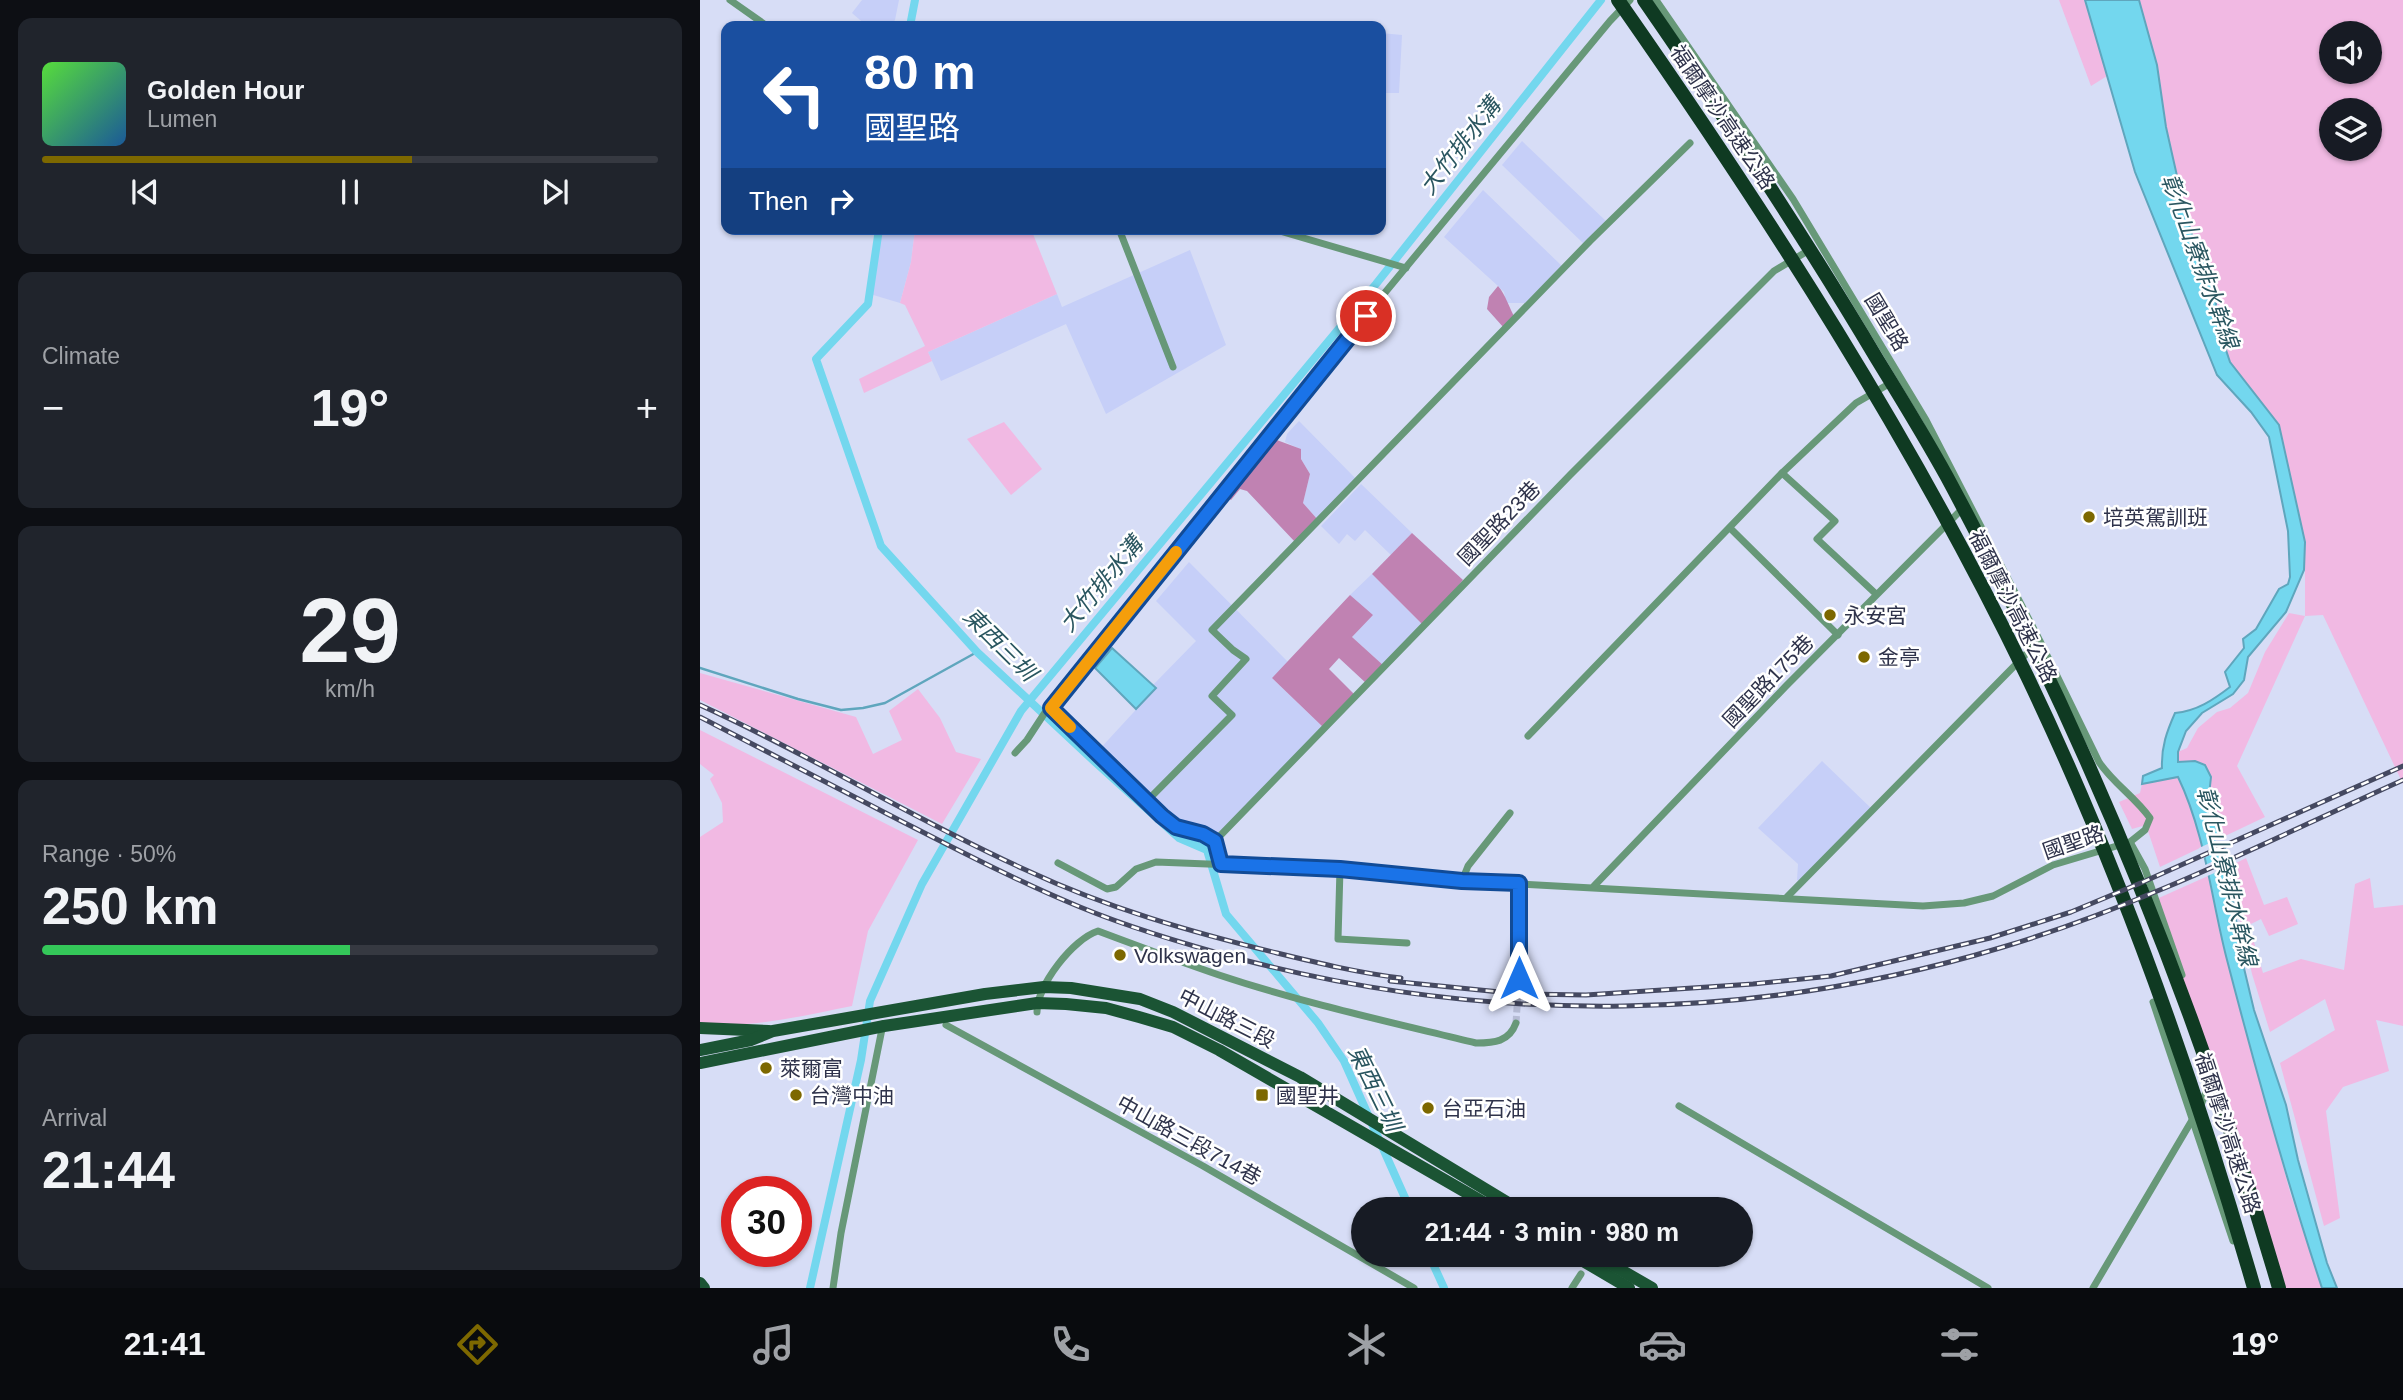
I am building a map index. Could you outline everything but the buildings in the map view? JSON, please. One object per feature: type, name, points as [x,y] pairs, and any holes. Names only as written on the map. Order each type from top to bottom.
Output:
[{"type":"highway","name":"福爾摩沙高速公路","points":[[1618,0],[1728,160],[1863,373],[1982,586],[2027,676],[2100,838],[2169,1021],[2212,1149],[2254,1288]]},
{"type":"highway","name":"福爾摩沙高速公路","points":[[1644,0],[1838,292],[1946,475],[2040,657],[2078,737],[2136,875],[2228,1128],[2279,1288]]},
{"type":"main road","name":"中山路三段","points":[[882,1021],[985,994],[1044,987],[1093,991],[1140,999],[1302,1074],[1501,1197]]},
{"type":"main road","name":"中山路三段","points":[[882,1021],[1066,1004],[1106,1008],[1173,1027],[1473,1197]]},
{"type":"main road","points":[[700,1028],[773,1031],[837,1021],[882,1021]]},
{"type":"main road","points":[[700,1063],[840,1035],[882,1021]]},
{"type":"main road","points":[[700,1050],[751,1040],[773,1031]]},
{"type":"main road","points":[[1290,1095],[1302,1074]]},
{"type":"main road","points":[[1593,1267],[1629,1288]]},
{"type":"main road","points":[[1615,1267],[1651,1288]]},
{"type":"main road","points":[[700,1283],[704,1288]]},
{"type":"street","points":[[730,0],[760,21]]},
{"type":"street","points":[[1015,753],[1406,268],[1630,0]]},
{"type":"street","name":"國聖路","points":[[1058,863],[1107,888],[1116,887],[1136,869],[1156,862],[1340,869],[1462,881],[1594,886],[1923,906],[1964,903],[1993,896],[2053,865],[2130,842],[2149,826],[2150,818],[2107,774],[2099,762],[1969,502],[1821,244],[1656,0]]},
{"type":"street","points":[[1147,801],[1232,715],[1212,696],[1246,659],[1212,630],[1590,241],[1690,143]]},
{"type":"street","points":[[1121,235],[1173,367]]},
{"type":"street","points":[[1294,235],[1406,268]]},
{"type":"street","name":"國聖路23巷","points":[[1215,841],[1570,475],[1774,271],[1821,244]]},
{"type":"street","points":[[1528,736],[1782,473],[1856,403],[1900,378]]},
{"type":"street","points":[[1782,473],[1835,522],[1817,539],[1876,594]]},
{"type":"street","name":"國聖路175巷","points":[[1594,886],[1876,594],[1969,502]]},
{"type":"street","points":[[1730,528],[1838,635]]},
{"type":"street","points":[[1787,897],[2040,641]]},
{"type":"street","points":[[1051,708],[1176,827],[1203,834],[1215,841],[1221,864]]},
{"type":"street","points":[[1462,881],[1468,866],[1510,813]]},
{"type":"street","points":[[2093,1288],[2193,1118],[2207,1089],[2208,1069],[2189,997],[2145,869],[2130,842]]},
{"type":"street","points":[[1340,869],[1338,939],[1408,943]]},
{"type":"street","points":[[1519,883],[1519,978]]},
{"type":"street","points":[[1037,1008],[1050,975],[1087,935],[1098,931],[1277,993],[1476,1043],[1499,1042],[1508,1037],[1516,1023]]},
{"type":"street","points":[[2153,1002],[2248,1288]]},
{"type":"street","points":[[833,1288],[882,1021]]},
{"type":"street","name":"中山路三段714巷","points":[[946,1025],[1203,1166],[1414,1288]]},
{"type":"street","points":[[1679,1107],[1988,1288]]},
{"type":"street","points":[[1572,1288],[1581,1274]]},
{"type":"shaded area","points":[[862,0],[899,0],[894,21],[861,21],[852,13]]},
{"type":"shaded area","points":[[2059,0],[2085,0],[2107,76],[2091,86]]},
{"type":"shaded area","points":[[2139,0],[2403,0],[2403,784],[2323,615],[2305,616],[2305,542],[2279,425],[2230,362],[2216,320],[2216,282],[2194,241],[2166,127],[2157,65]]},
{"type":"shaded area","points":[[1386,33],[1402,35],[1399,93],[1386,93]]},
{"type":"shaded area","points":[[1522,141],[1607,222],[1585,245],[1502,165]]},
{"type":"shaded area","points":[[1483,190],[1563,267],[1528,303],[1506,303],[1504,292],[1444,237]]},
{"type":"shaded area","points":[[882,235],[914,235],[911,262],[900,303],[870,294]]},
{"type":"shaded area","points":[[914,235],[1033,235],[1057,294],[928,352],[932,361],[864,393],[859,379],[925,346],[905,305],[900,303],[911,262]]},
{"type":"shaded area","points":[[1190,250],[1226,345],[1106,414],[1066,324],[941,381],[928,352],[1057,294],[1062,307]]},
{"type":"shaded area","points":[[1498,286],[1515,318],[1504,328],[1487,309],[1489,297]]},
{"type":"shaded area","points":[[1299,421],[1358,481],[1318,520],[1303,503],[1310,474],[1301,459],[1300,449],[1285,442],[1287,434]]},
{"type":"shaded area","points":[[1004,422],[1042,469],[1011,495],[967,439]]},
{"type":"shaded area","points":[[1269,437],[1301,449],[1301,459],[1310,474],[1303,503],[1318,520],[1296,543],[1247,491],[1240,489],[1231,500],[1227,497]]},
{"type":"shaded area","points":[[1361,484],[1412,533],[1391,555],[1365,530],[1355,541],[1347,534],[1339,544],[1321,526]]},
{"type":"shaded area","points":[[1412,533],[1463,580],[1424,626],[1372,574]]},
{"type":"shaded area","points":[[1189,562],[1288,662],[1272,678],[1324,728],[1218,839],[1172,825],[1097,752],[1156,688],[1153,685],[1196,641],[1156,601]]},
{"type":"shaded area","points":[[1372,574],[1424,626],[1384,666],[1352,637],[1372,615],[1350,595]]},
{"type":"shaded area","points":[[1350,595],[1373,615],[1352,637],[1384,666],[1367,684],[1339,658],[1329,669],[1356,696],[1324,728],[1272,678]]},
{"type":"shaded area","points":[[2289,613],[2305,616],[2237,766],[2265,817],[2223,837],[2209,795],[2211,777],[2178,762],[2178,752],[2187,748],[2198,728],[2217,712],[2230,708],[2248,693],[2265,652]]},
{"type":"shaded area","points":[[700,673],[856,717],[873,754],[902,740],[889,711],[918,689],[940,718],[956,752],[981,759],[942,824],[700,700]]},
{"type":"shaded area","points":[[700,730],[918,840],[868,931],[852,1006],[757,1023],[700,1023],[700,837],[723,822],[722,803],[710,779],[714,775],[700,764]]},
{"type":"shaded area","points":[[1822,761],[1873,810],[1803,883],[1797,880],[1798,864],[1758,828]]},
{"type":"shaded area","points":[[2178,777],[2189,800],[2202,847],[2160,867],[2146,825],[2132,829],[2119,802],[2140,793],[2142,784]]},
{"type":"shaded area","points":[[2246,858],[2264,905],[2287,897],[2298,924],[2269,936],[2261,919],[2249,925],[2263,973],[2301,959],[2344,970],[2355,884],[2370,878],[2374,908],[2403,905],[2403,1026],[2376,1020],[2389,1071],[2343,1087],[2326,1111],[2340,1218],[2324,1226],[2280,1063],[2335,1030],[2325,999],[2270,1032],[2252,974],[2228,867]]},
{"type":"shaded area","points":[[2208,876],[2225,952],[2290,1192],[2322,1288],[2277,1288],[2152,901]]},
{"type":"water","name":"彰化山寮排水幹線","points":[[2085,0],[2139,0],[2157,65],[2166,127],[2184,207],[2194,241],[2216,282],[2216,320],[2230,362],[2279,425],[2305,542],[2304,570],[2286,612],[2248,657],[2244,680],[2233,694],[2202,713],[2186,731],[2178,752],[2178,762],[2195,761],[2205,765],[2211,777],[2209,795],[2223,837],[2243,964],[2254,1010],[2286,1105],[2298,1160],[2327,1263],[2337,1288],[2322,1288],[2296,1206],[2237,998],[2201,843],[2187,798],[2178,777],[2142,784],[2143,776],[2162,768],[2165,739],[2175,713],[2204,704],[2230,687],[2225,672],[2244,648],[2243,639],[2256,629],[2279,589],[2288,584],[2288,531],[2269,437],[2251,412],[2217,375],[2135,172]]},
{"type":"water","points":[[1112,648],[1156,688],[1136,709],[1095,668]]},
{"type":"pier","points":[[2227,835],[2228,847],[2201,859],[2199,848]]},
{"type":"pier","points":[[2229,854],[2231,866],[2205,877],[2203,866]]},
{"type":"waterway","name":"東西三圳","points":[[911,21],[915,0]]},
{"type":"waterway","name":"大竹排水溝","points":[[810,1288],[861,1060],[870,1001],[922,884],[1021,711],[1376,284],[1601,0]]},
{"type":"waterway","name":"東西三圳","points":[[878,235],[868,304],[816,359],[881,546],[977,652],[1179,838],[1207,850],[1226,914],[1318,1023],[1344,1061],[1405,1197]]},
{"type":"waterway","points":[[700,668],[841,710],[885,703],[977,652]]},
{"type":"waterway","name":"東西三圳","points":[[1434,1267],[1444,1288]]},
{"type":"tunnel","points":[[1516,1023],[1519,978]]},
{"type":"railway","points":[[700,705],[985,851],[1087,896],[1181,928],[1245,945],[1401,978]]},
{"type":"railway","points":[[700,717],[990,866],[1120,922],[1244,960],[1338,981],[1433,996],[1528,1004],[1624,1006],[1720,1001],[1815,990],[1910,972],[2003,947],[2105,912],[2206,870],[2403,780]]},
{"type":"railway","points":[[1390,981],[1520,994],[1586,995],[1831,976],[1990,938],[2071,912],[2403,766]]},
{"type":"slow traffic","points":[[1070,727],[1051,708],[1176,552]]},
{"type":"place","name":"培英駕訓班","points":[[2089,517]]},
{"type":"place","name":"永安宮","points":[[1830,615]]},
{"type":"place","name":"金亭","points":[[1864,657]]},
{"type":"place","name":"Volkswagen","points":[[1120,955]]},
{"type":"place","name":"萊爾富","points":[[766,1068]]},
{"type":"place","name":"台灣中油","points":[[796,1095]]},
{"type":"place","name":"國聖井","points":[[1262,1095]]},
{"type":"place","name":"台亞石油","points":[[1428,1108]]},
{"type":"route","points":[[1366,316],[1051,708],[1162,816],[1176,827],[1203,834],[1215,841],[1221,864],[1340,869],[1462,881],[1519,883],[1519,978]]}]
